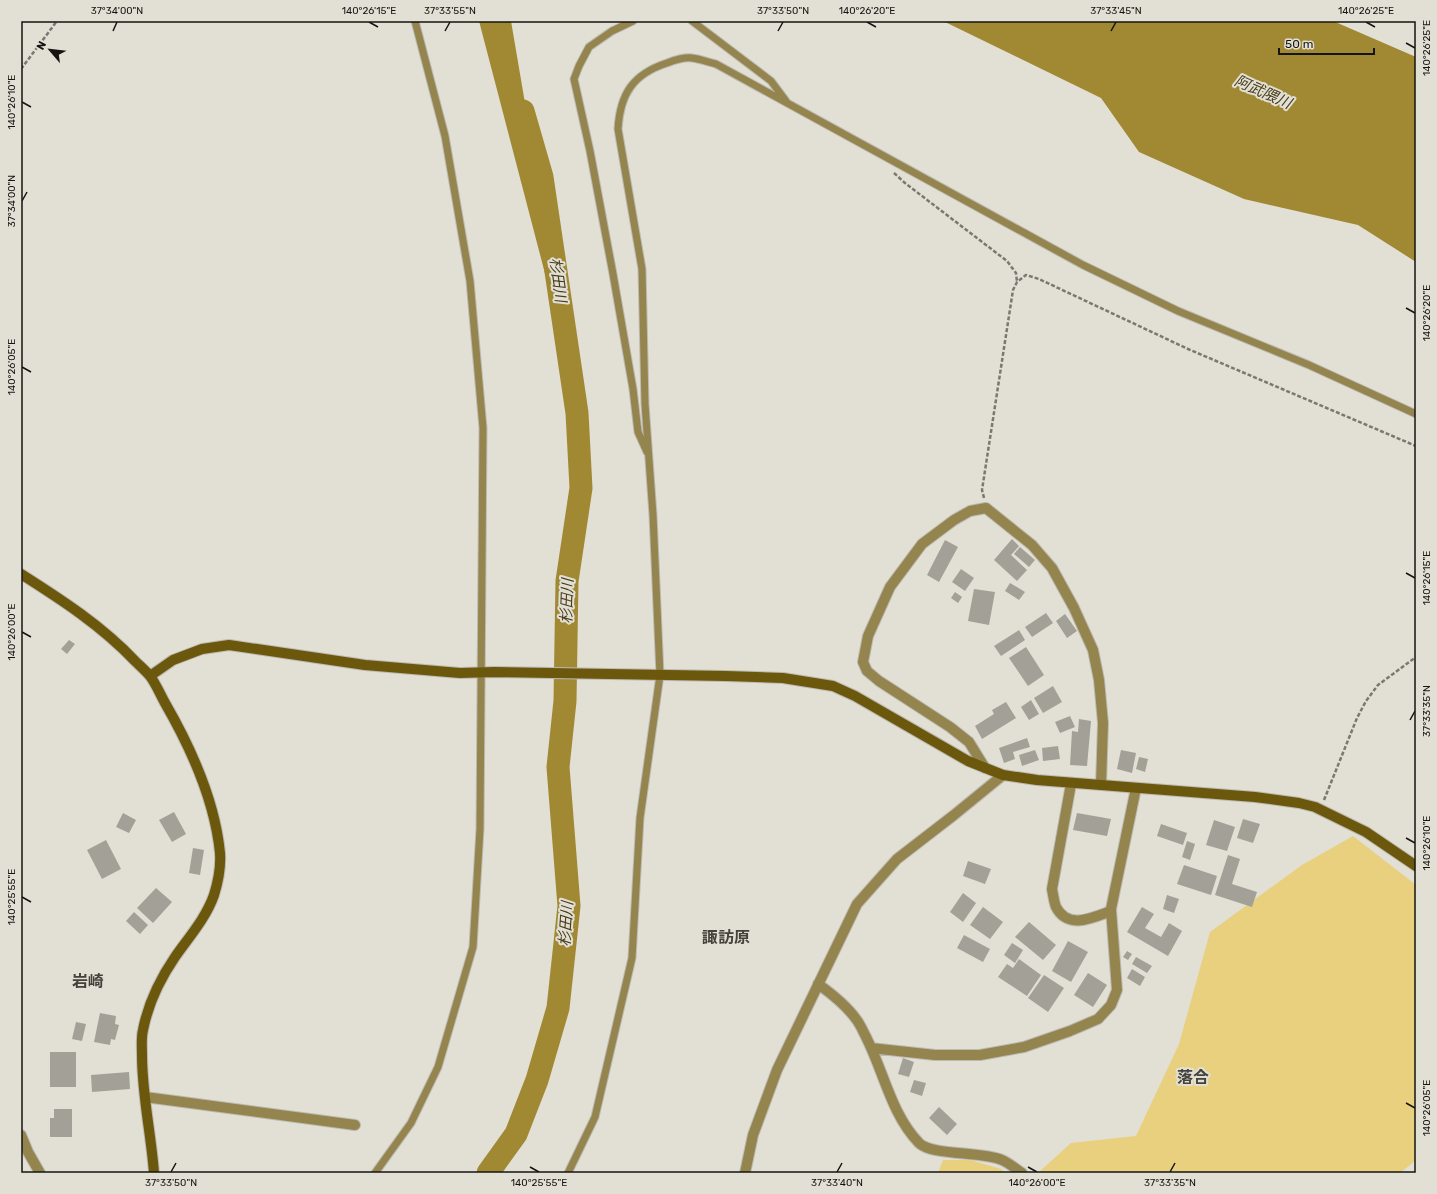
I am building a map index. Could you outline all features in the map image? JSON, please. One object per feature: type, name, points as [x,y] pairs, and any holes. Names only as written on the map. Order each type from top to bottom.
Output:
[{"type":"street","points":[[985,768],[969,742],[950,727],[879,681],[867,671],[863,662],[868,636],[890,587],[922,544],[954,520],[970,511],[986,508],[996,514],[1032,544],[1052,568],[1074,608],[1093,650],[1099,680],[1103,723],[1101,785]]},
{"type":"street","points":[[21,574],[91,621],[120,645],[150,676],[176,721],[203,780],[214,819],[220,854],[218,880],[209,907],[174,959],[160,984],[149,1007],[142,1032],[142,1067],[154,1173]]},
{"type":"street","points":[[150,676],[173,660],[202,649],[229,645],[365,665],[460,673],[494,672],[784,678],[833,686],[861,700],[968,761],[1003,775],[1071,784],[1255,797],[1299,803],[1320,810],[1366,832],[1416,866]]},
{"type":"street","points":[[745,1173],[752,1135],[769,1091],[818,984],[857,904],[897,859],[1003,775]]},
{"type":"street","points":[[1071,784],[1052,889],[1056,906],[1063,918],[1073,921],[1089,919],[1111,911]]},
{"type":"street","points":[[871,1048],[935,1055],[980,1055],[1024,1047],[1070,1031],[1098,1019],[1111,1005],[1117,990],[1111,911],[1136,788]]},
{"type":"street","points":[[818,984],[836,997],[857,1019],[902,1121],[920,1144],[932,1150],[960,1152],[1001,1160],[1022,1173]]},
{"type":"street","points":[[145,1097],[356,1125]]},
{"type":"street","points":[[21,1135],[28,1152],[40,1173]]},
{"type":"lane","points":[[375,1173],[411,1123],[438,1067],[473,947],[480,829],[483,428],[470,281],[445,136],[415,21]]},
{"type":"lane","points":[[632,21],[612,31],[589,47],[574,79],[590,151],[613,274],[633,389],[638,432],[649,456]]},
{"type":"lane","points":[[692,21],[771,80],[788,104]]},
{"type":"lane","points":[[568,1173],[595,1117],[632,958],[640,818],[660,675],[653,515],[645,404],[642,269],[618,129],[619,113],[626,94],[638,78],[656,67],[676,60],[690,58],[716,64],[1090,268],[1178,311],[1309,365],[1416,414]]},
{"type":"path","points":[[21,69],[57,21]]},
{"type":"path","points":[[887,157],[894,174],[1007,261],[1016,273],[1018,282]]},
{"type":"path","points":[[986,508],[982,490],[1013,290],[1018,282],[1026,275],[1039,279],[1188,349],[1416,446]]},
{"type":"path","points":[[1320,810],[1357,718],[1366,701],[1378,685],[1416,656]]},
{"type":"shaded area","points":[[1353,836],[1416,885],[1416,1160],[1400,1173],[1038,1173],[1071,1143],[1136,1136],[1179,1044],[1210,932],[1302,865]]},
{"type":"shaded area","points":[[943,1160],[970,1160],[1001,1169],[1006,1173],[938,1173]]},
{"type":"water","points":[[479,21],[511,21],[571,373]]},
{"type":"water","name":"阿武隈川","points":[[943,21],[1333,21],[1416,57],[1416,262],[1358,225],[1244,199],[1139,152],[1101,98]]},
{"type":"building","points":[[1012,539],[1019,546],[1011,555],[1027,570],[1017,581],[994,560]]},
{"type":"building","points":[[945,540],[958,547],[939,582],[927,575]]},
{"type":"building","points":[[1020,547],[1035,560],[1029,567],[1014,554]]},
{"type":"building","points":[[961,569],[974,578],[965,591],[952,582]]},
{"type":"building","points":[[1010,583],[1025,592],[1019,600],[1005,591]]},
{"type":"building","points":[[974,589],[995,592],[989,625],[968,621]]},
{"type":"building","points":[[955,592],[962,597],[958,603],[951,598]]},
{"type":"building","points":[[1046,613],[1053,623],[1032,637],[1025,627]]},
{"type":"building","points":[[1065,614],[1077,631],[1067,638],[1056,621]]},
{"type":"building","points":[[1019,630],[1025,640],[1001,656],[994,646]]},
{"type":"building","points":[[69,640],[75,644],[67,654],[61,649]]},
{"type":"building","points":[[1026,647],[1044,675],[1028,686],[1009,658]]},
{"type":"building","points":[[1053,686],[1062,702],[1043,713],[1034,698]]},
{"type":"building","points":[[1031,700],[1039,714],[1029,720],[1021,707]]},
{"type":"building","points":[[1006,702],[1016,718],[982,739],[975,726],[994,714],[992,710]]},
{"type":"building","points":[[1070,716],[1075,727],[1060,733],[1055,722]]},
{"type":"building","points":[[1079,719],[1091,721],[1087,766],[1070,765],[1072,731],[1078,732]]},
{"type":"building","points":[[1027,738],[1030,747],[1013,752],[1015,759],[1004,763],[999,748]]},
{"type":"building","points":[[1058,746],[1060,759],[1043,761],[1042,748]]},
{"type":"building","points":[[1035,750],[1039,760],[1022,766],[1019,755]]},
{"type":"building","points":[[1121,750],[1136,753],[1132,773],[1117,769]]},
{"type":"building","points":[[1139,757],[1148,759],[1145,772],[1136,769]]},
{"type":"building","points":[[174,812],[186,834],[172,842],[159,820]]},
{"type":"building","points":[[123,813],[136,820],[129,833],[116,827]]},
{"type":"building","points":[[1077,813],[1111,819],[1107,836],[1073,830]]},
{"type":"building","points":[[1243,819],[1260,824],[1253,843],[1237,838]]},
{"type":"building","points":[[1214,820],[1235,827],[1227,851],[1206,845]]},
{"type":"building","points":[[1161,824],[1187,833],[1183,845],[1157,836]]},
{"type":"building","points":[[106,840],[121,869],[102,879],[87,850]]},
{"type":"building","points":[[1187,841],[1195,844],[1190,860],[1182,857]]},
{"type":"building","points":[[193,848],[204,850],[200,875],[189,873]]},
{"type":"building","points":[[1228,855],[1240,859],[1232,884],[1257,892],[1252,907],[1215,895]]},
{"type":"building","points":[[968,861],[991,869],[985,884],[963,876]]},
{"type":"building","points":[[1184,865],[1217,876],[1211,895],[1177,884]]},
{"type":"building","points":[[156,888],[172,902],[153,923],[137,908]]},
{"type":"building","points":[[963,893],[976,903],[963,922],[950,912]]},
{"type":"building","points":[[1167,895],[1179,899],[1174,913],[1163,909]]},
{"type":"building","points":[[983,907],[1003,922],[990,939],[970,925]]},
{"type":"building","points":[[1142,907],[1154,914],[1145,928],[1161,937],[1169,923],[1182,931],[1168,956],[1127,932]]},
{"type":"building","points":[[134,912],[148,925],[140,934],[126,921]]},
{"type":"building","points":[[1029,922],[1056,945],[1043,960],[1015,937]]},
{"type":"building","points":[[964,935],[990,949],[983,962],[957,948]]},
{"type":"building","points":[[1068,941],[1088,952],[1071,982],[1052,971]]},
{"type":"building","points":[[1012,943],[1023,950],[1015,963],[1004,955]]},
{"type":"building","points":[[1127,951],[1132,954],[1128,960],[1123,957]]},
{"type":"building","points":[[1136,957],[1152,966],[1147,973],[1132,964]]},
{"type":"building","points":[[1019,959],[1041,975],[1027,996],[998,977],[1007,964],[1013,968]]},
{"type":"building","points":[[1132,969],[1145,977],[1140,986],[1127,978]]},
{"type":"building","points":[[1088,973],[1107,985],[1093,1007],[1074,995]]},
{"type":"building","points":[[1044,975],[1064,988],[1048,1012],[1028,998]]},
{"type":"building","points":[[100,1013],[116,1016],[115,1024],[119,1025],[115,1040],[111,1039],[110,1045],[94,1042]]},
{"type":"building","points":[[76,1022],[86,1024],[82,1041],[72,1039]]},
{"type":"building","points":[[50,1052],[76,1052],[76,1087],[50,1087]]},
{"type":"building","points":[[903,1058],[914,1062],[909,1077],[898,1074]]},
{"type":"building","points":[[129,1072],[130,1089],[92,1092],[91,1075]]},
{"type":"building","points":[[914,1080],[926,1083],[922,1096],[910,1092]]},
{"type":"building","points":[[939,1107],[957,1124],[947,1135],[929,1118]]},
{"type":"building","points":[[54,1109],[72,1109],[72,1137],[50,1137],[50,1118],[54,1118]]},
{"type":"waterway","name":"杉田川","points":[[488,1173],[516,1134],[537,1080],[558,1008],[569,906],[558,767],[565,701],[567,581],[581,488],[577,413],[542,177],[523,111]]},
{"type":"district","name":"諏訪原","points":[[726,937]]},
{"type":"district","name":"岩崎","points":[[88,981]]},
{"type":"district","name":"落合","points":[[1193,1077]]}]
